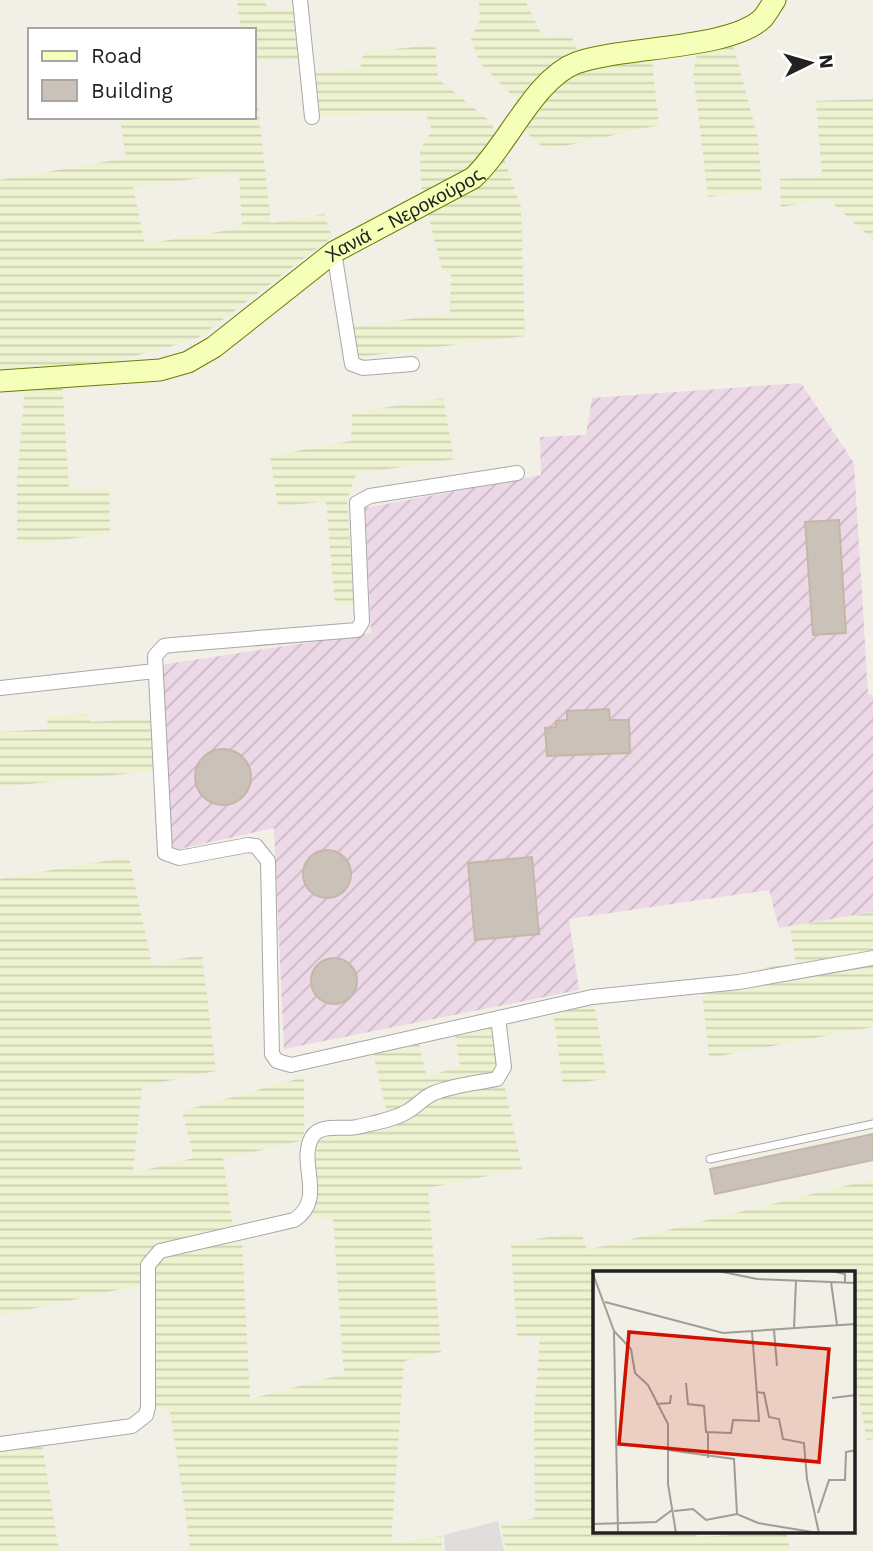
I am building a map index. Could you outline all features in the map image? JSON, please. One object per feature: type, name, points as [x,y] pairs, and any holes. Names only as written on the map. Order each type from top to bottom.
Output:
[{"type":"main road","name":"Χανιά - Νεροκούρος","points":[[0,381],[160,370],[188,362],[214,347],[334,252],[473,178],[489,163],[557,72],[595,58],[724,36],[762,18],[775,0]]},
{"type":"street","points":[[300,0],[312,117]]},
{"type":"street","points":[[334,252],[352,363],[363,368],[412,364]]},
{"type":"street","points":[[517,473],[370,496],[358,503],[362,622],[357,630],[163,646],[155,656],[165,853],[179,858],[248,845],[256,846],[268,861],[272,1054],[277,1060],[291,1065],[592,997],[739,982],[873,958]]},
{"type":"street","points":[[0,688],[155,671]]},
{"type":"street","points":[[0,1444],[132,1426],[139,1422],[148,1407],[148,1265],[153,1256],[160,1251],[294,1220],[302,1215],[309,1205],[310,1145],[315,1133],[323,1129],[351,1128],[382,1121],[405,1113],[438,1091],[497,1079],[505,1067],[498,1018]]},
{"type":"lane","points":[[710,1159],[873,1124]]},
{"type":"shaded area","points":[[801,383],[854,463],[868,694],[873,695],[873,912],[779,928],[769,890],[569,919],[579,990],[284,1049],[274,828],[170,851],[161,665],[371,633],[365,508],[541,475],[540,437],[586,435],[592,398]]},
{"type":"shaded area","points":[[498,1521],[504,1551],[445,1551],[444,1535]]},
{"type":"green space","points":[[237,0],[264,0],[269,11],[295,10],[298,59],[256,61],[256,28],[241,28]]},
{"type":"green space","points":[[472,0],[525,0],[543,38],[571,35],[584,68],[652,60],[659,125],[546,150],[526,132],[518,101],[480,63],[471,40],[480,20],[479,3]]},
{"type":"green space","points":[[732,40],[758,139],[762,191],[708,197],[693,71],[698,51]]},
{"type":"green space","points":[[435,45],[438,79],[491,122],[521,207],[525,336],[358,357],[353,327],[450,313],[451,273],[442,270],[421,185],[420,150],[432,130],[425,112],[320,116],[314,73],[360,68],[364,52]]},
{"type":"green space","points":[[256,86],[271,223],[324,214],[332,237],[197,339],[116,361],[61,365],[69,490],[109,488],[110,534],[17,545],[17,477],[27,368],[0,369],[0,180],[126,158],[120,119],[256,119]],"holes":[[[239,173],[242,228],[145,244],[133,187]]]},
{"type":"green space","points":[[873,99],[873,240],[828,199],[781,207],[780,179],[822,176],[816,101]]},
{"type":"green space","points":[[443,398],[454,459],[356,474],[347,501],[354,603],[335,605],[326,501],[278,507],[270,456],[351,441],[352,413]]},
{"type":"green space","points":[[89,714],[91,722],[151,718],[153,771],[0,787],[0,732],[48,729],[47,716]]},
{"type":"green space","points":[[129,857],[152,964],[202,955],[216,1071],[142,1086],[133,1173],[194,1158],[182,1111],[304,1077],[304,1140],[223,1159],[232,1221],[242,1240],[250,1399],[344,1374],[333,1219],[313,1218],[317,1141],[325,1135],[388,1118],[373,1053],[419,1044],[427,1077],[460,1066],[455,1034],[492,1026],[522,1169],[428,1188],[441,1352],[404,1361],[391,1543],[441,1536],[442,1551],[191,1551],[170,1411],[154,1408],[153,1282],[0,1316],[0,879]]},
{"type":"green space","points":[[873,912],[873,1027],[709,1058],[702,990],[743,986],[744,971],[796,963],[790,927]]},
{"type":"green space","points":[[594,1004],[607,1078],[563,1086],[553,1011]]},
{"type":"green space","points":[[873,1179],[873,1439],[867,1440],[856,1384],[856,1271],[593,1271],[593,1534],[696,1534],[697,1537],[786,1534],[790,1551],[506,1551],[501,1524],[535,1518],[534,1415],[540,1336],[517,1339],[511,1243],[581,1232],[587,1250]]},
{"type":"green space","points":[[42,1443],[59,1551],[0,1551],[0,1451]]},
{"type":"building","points":[[839,520],[846,633],[813,635],[805,522]]},
{"type":"building","points":[[609,709],[610,720],[629,720],[630,753],[547,756],[545,728],[556,727],[556,721],[567,720],[567,711]]},
{"type":"building","points":[[218,749],[228,749],[243,757],[249,766],[249,788],[243,797],[228,805],[218,805],[200,793],[195,782],[195,772],[207,754]]},
{"type":"building","points":[[327,850],[344,857],[351,874],[344,891],[327,898],[310,891],[303,874],[310,857]]},
{"type":"building","points":[[532,857],[539,934],[475,940],[468,863]]},
{"type":"building","points":[[334,958],[350,965],[357,981],[350,997],[334,1004],[318,997],[311,981],[318,965]]},
{"type":"building","points":[[873,1134],[873,1160],[715,1194],[710,1169]]}]
